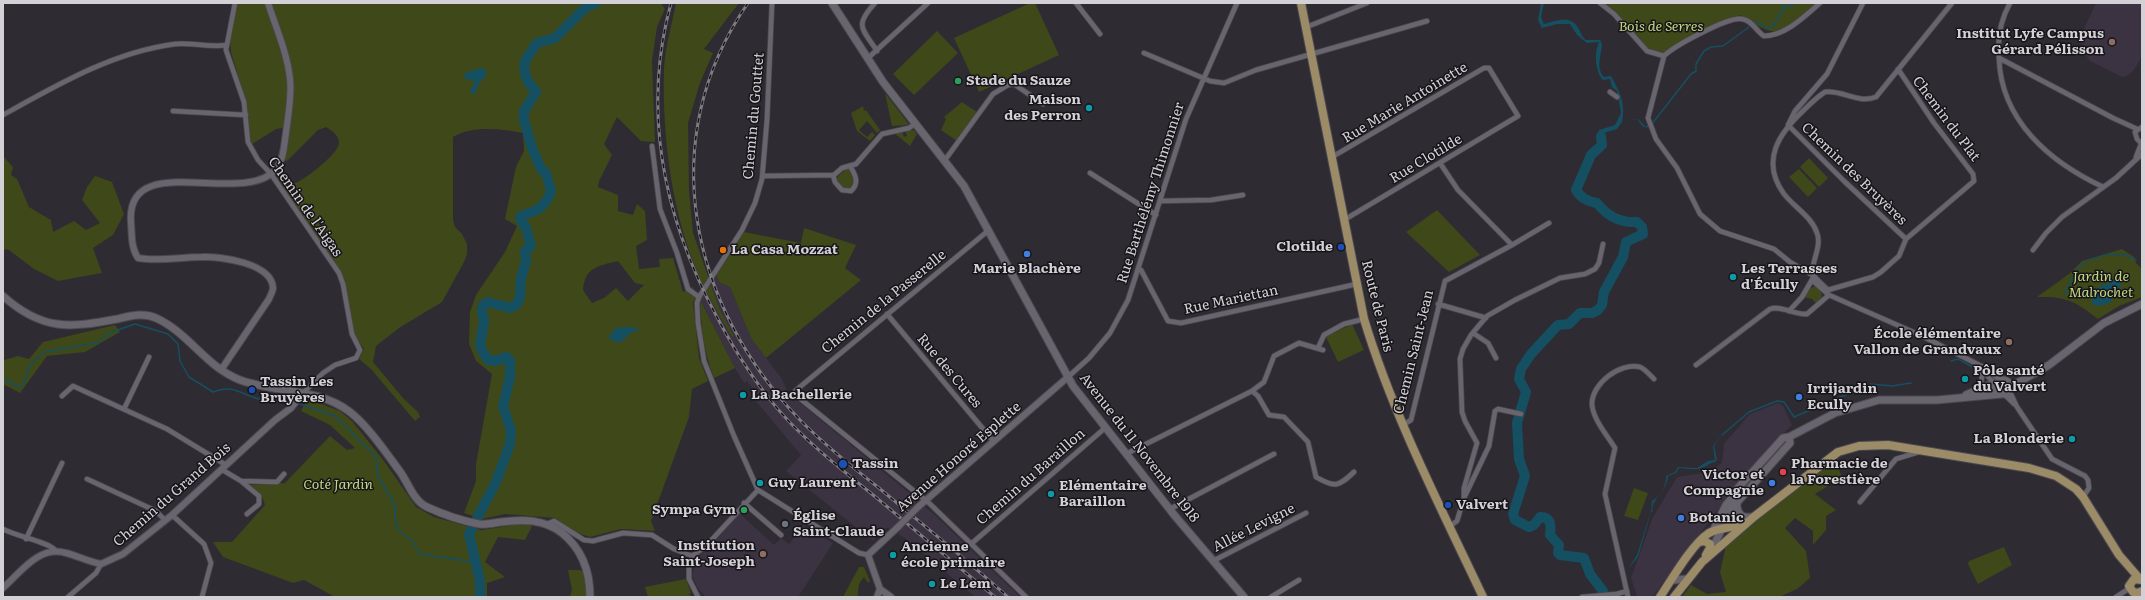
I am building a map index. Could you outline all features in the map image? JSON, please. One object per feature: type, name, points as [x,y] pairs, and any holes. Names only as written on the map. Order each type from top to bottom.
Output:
[{"type":"main road","name":"Avenue du 11 Novembre 1918","points":[[832,3],[867,59],[964,186],[1068,378],[1105,428],[1170,510],[1244,597]]},
{"type":"main road","name":"Route de Paris","points":[[1302,3],[1309,26],[1364,318],[1376,358],[1404,424],[1485,597]]},
{"type":"main road","name":"Route de Paris","points":[[1302,3],[1314,54]]},
{"type":"main road","name":"Route de Paris","points":[[1345,219],[1371,335],[1381,366],[1404,424]]},
{"type":"main road","points":[[3,296],[38,319],[69,326],[81,326],[139,315],[155,317],[174,329],[214,366],[239,380],[261,386],[303,393],[330,401],[352,413],[401,474],[420,502],[427,507],[479,524],[517,520],[534,520],[546,524],[561,532],[573,543],[582,557],[588,573],[590,597]]},
{"type":"main road","points":[[1997,384],[1998,392],[2007,390],[2024,378],[2049,365],[2104,323],[2142,304]]},
{"type":"main road","points":[[1958,398],[1997,384],[2007,390]]},
{"type":"main road","points":[[1717,530],[1742,492],[1740,485],[1783,438],[1790,439],[1835,413],[1879,400],[1937,400],[2007,390]]},
{"type":"main road","points":[[1673,577],[1674,580],[1677,581],[1687,579],[1714,550],[1755,516],[1838,452],[1859,446],[1888,445],[2041,471],[2056,476],[2076,490],[2083,497],[2127,566],[2135,582],[2136,593],[2142,591]]},
{"type":"main road","points":[[1674,597],[1709,552],[1726,505],[1742,492]]},
{"type":"main road","points":[[1737,501],[1737,511],[1740,515],[1748,518],[1755,516]]},
{"type":"main road","points":[[1660,597],[1699,542],[1717,530],[1738,525],[1755,516]]},
{"type":"main road","points":[[1699,542],[1704,541],[1709,543],[1709,552]]},
{"type":"street","name":"Chemin de l'Aigas","points":[[235,3],[226,50],[244,102],[248,142],[258,160],[271,174],[339,273],[343,284],[352,334],[360,350],[356,358],[335,365],[323,373],[303,393]]},
{"type":"street","points":[[221,370],[270,299],[273,288],[268,276],[256,267],[236,260],[203,257],[152,260],[138,258],[134,251],[130,214],[132,207],[141,192],[157,183],[246,182],[263,178],[271,174],[281,162],[284,152],[290,80],[287,57],[268,3]]},
{"type":"street","name":"Chemin du Gouttet","points":[[758,490],[734,436],[704,361],[698,323],[697,303],[699,297],[742,230],[755,203],[762,176],[767,120],[772,3]]},
{"type":"street","points":[[875,3],[863,16],[862,26],[877,51]]},
{"type":"street","points":[[867,59],[928,3]]},
{"type":"street","points":[[1076,3],[1100,34]]},
{"type":"street","name":"Rue Barthélémy Thimonnier","points":[[1068,378],[1089,358],[1110,333],[1128,300],[1186,119],[1236,3]]},
{"type":"street","points":[[1309,26],[1367,3]]},
{"type":"street","points":[[1600,3],[1614,14],[1647,51],[1664,56]]},
{"type":"street","points":[[1820,3],[1800,21],[1773,34],[1764,36],[1748,20],[1739,18],[1700,34],[1670,50],[1664,56],[1648,113],[1650,125],[1656,139],[1677,168],[1700,214],[1715,229],[1774,250],[1828,290],[1829,296]]},
{"type":"street","name":"Chemin des Bruyères","points":[[1863,3],[1826,74],[1795,111],[1788,125],[1844,181],[1906,239]]},
{"type":"street","name":"Chemin du Plat","points":[[1828,290],[1873,277],[1881,272],[1899,256],[1906,239],[1971,185],[1974,178],[1898,70],[1952,3]]},
{"type":"street","points":[[2010,3],[2002,17],[1999,35],[2000,77],[2007,97],[2033,138],[2067,167],[2103,187]]},
{"type":"street","points":[[1144,54],[1203,78],[1218,83],[1224,83],[1256,70],[1427,21]]},
{"type":"street","points":[[3,115],[92,68],[122,57],[176,44],[227,45]]},
{"type":"street","points":[[1999,58],[2124,124],[2138,129],[2141,144],[2135,160]]},
{"type":"street","name":"Rue Marie Antoinette","points":[[1333,157],[1484,68],[1489,68]]},
{"type":"street","name":"Rue Clotilde","points":[[1345,219],[1518,116],[1489,68]]},
{"type":"street","points":[[1789,312],[1802,297],[1813,278],[1813,266],[1820,245],[1817,233],[1811,222],[1781,190],[1774,165],[1777,141],[1788,125],[1825,92],[1833,92],[1868,100],[1876,97],[1898,70]]},
{"type":"street","points":[[945,160],[993,94],[1008,85],[1014,84],[1043,104]]},
{"type":"street","points":[[1610,92],[1617,97]]},
{"type":"street","points":[[173,111],[246,115]]},
{"type":"street","points":[[762,176],[833,175],[842,168],[856,164],[882,134],[908,128],[916,123]]},
{"type":"street","points":[[652,146],[660,209],[677,252],[688,289],[699,297]]},
{"type":"street","points":[[2033,250],[2046,233],[2062,217],[2103,187],[2142,154]]},
{"type":"street","points":[[1440,163],[1458,190],[1512,246]]},
{"type":"street","points":[[833,175],[835,182],[842,190],[852,191],[857,178],[850,166]]},
{"type":"street","points":[[1090,173],[1156,215]]},
{"type":"street","points":[[1160,201],[1211,200],[1243,195]]},
{"type":"street","name":"Chemin Saint-Jean","points":[[1404,424],[1411,420],[1438,304],[1445,281],[1512,246],[1549,223]]},
{"type":"street","name":"Chemin de la Passerelle","points":[[925,500],[795,393],[797,389],[989,230]]},
{"type":"street","points":[[1464,498],[1464,488],[1477,443],[1462,416],[1460,359],[1462,349],[1486,318],[1516,300],[1560,278],[1585,274],[1594,269],[1599,263],[1603,244]]},
{"type":"street","name":"Rue Mariettan","points":[[1138,269],[1141,270],[1168,321],[1181,323],[1357,284]]},
{"type":"street","points":[[1813,278],[1829,296],[1913,332],[1989,370],[1997,384]]},
{"type":"street","points":[[1696,365],[1770,309],[1774,308],[1789,312],[1807,314],[1829,296]]},
{"type":"street","points":[[1438,304],[1486,318]]},
{"type":"street","name":"Rue des Cures","points":[[887,314],[994,442]]},
{"type":"street","points":[[1126,454],[1252,391],[1264,382],[1274,356],[1299,343],[1321,349],[1324,335],[1344,324],[1364,318]]},
{"type":"street","points":[[1473,333],[1488,343],[1496,358]]},
{"type":"street","points":[[124,409],[149,357]]},
{"type":"street","points":[[1972,361],[1982,374],[1980,389]]},
{"type":"street","points":[[1629,597],[1605,494],[1615,448],[1594,416],[1592,403],[1599,384],[1614,371],[1630,366],[1641,368],[1654,379]]},
{"type":"street","name":"Avenue Honoré Esplette","points":[[868,556],[925,500],[1068,378]]},
{"type":"street","points":[[62,396],[73,386],[167,429],[226,465]]},
{"type":"street","points":[[2007,390],[2052,459],[2085,476],[2088,480],[2089,488],[2083,497]]},
{"type":"street","points":[[1252,391],[1258,396],[1269,415],[1284,417],[1308,442],[1316,477],[1330,485],[1336,485],[1341,484],[1354,472]]},
{"type":"street","name":"Chemin du Grand Bois","points":[[101,564],[123,554],[172,515],[296,403],[303,393]]},
{"type":"street","points":[[1451,526],[1457,521],[1464,498],[1489,446],[1495,411],[1498,408],[1519,414]]},
{"type":"street","name":"Chemin du Baraillon","points":[[971,544],[1105,428]]},
{"type":"street","points":[[1860,502],[1896,459],[1923,451]]},
{"type":"street","points":[[1170,510],[1274,454]]},
{"type":"street","points":[[26,539],[62,463]]},
{"type":"street","points":[[221,470],[241,481],[257,493],[260,500],[247,514]]},
{"type":"street","points":[[241,481],[277,482],[284,474]]},
{"type":"street","points":[[87,479],[156,511],[165,520]]},
{"type":"street","points":[[698,597],[689,579],[689,564],[692,556],[705,548],[744,503],[758,490],[859,553],[868,556],[880,589],[891,597]]},
{"type":"street","points":[[925,500],[1026,597]]},
{"type":"street","points":[[744,503],[781,535]]},
{"type":"street","name":"Allée Levigne","points":[[1213,562],[1306,513]]},
{"type":"street","points":[[172,515],[204,544],[211,563],[202,597]]},
{"type":"street","points":[[546,524],[554,521],[559,523],[578,538],[593,541],[623,533],[652,535],[677,550],[692,556]]},
{"type":"street","points":[[3,529],[26,539],[51,546],[55,550],[101,564],[96,573],[68,597]]},
{"type":"street","points":[[3,588],[36,558],[47,552],[55,550]]},
{"type":"street","points":[[1271,597],[1299,580]]},
{"type":"street","points":[[2116,597],[2135,582]]},
{"type":"street","points":[[877,597],[880,589]]},
{"type":"street","points":[[1582,597],[1616,594],[1627,591]]},
{"type":"shaded area","name":"Institut Lyfe Campus Gérard Pélisson","points":[[2096,3],[2142,3],[2142,56],[2134,70],[2127,76],[2122,77],[2090,61],[2086,55],[2080,37]]},
{"type":"shaded area","points":[[716,275],[720,283],[730,287],[751,338],[782,379],[788,393],[914,497],[916,499],[915,505],[920,509],[925,507],[935,515],[1020,597],[975,597],[905,538],[898,534],[901,529],[896,524],[890,528],[885,528],[873,541],[786,471],[801,455],[754,399],[758,396],[747,381],[744,383],[700,300]]},
{"type":"shaded area","points":[[1778,403],[1783,406],[1792,425],[1767,450],[1729,495],[1653,596],[1637,596],[1631,578],[1653,517],[1677,477],[1709,472],[1722,463],[1724,444],[1750,414]]},
{"type":"shaded area","name":"Institution Saint-Joseph","points":[[739,513],[774,545],[781,538],[789,544],[804,525],[833,543],[798,597],[706,597],[697,587],[692,576],[697,558],[710,547]]},
{"type":"green space","points":[[237,3],[661,3],[665,9],[657,27],[652,61],[655,142],[641,141],[617,117],[604,144],[612,155],[599,181],[598,187],[618,195],[618,211],[633,215],[637,204],[645,211],[647,240],[636,246],[639,269],[660,267],[659,259],[673,258],[683,292],[693,287],[696,297],[693,303],[699,358],[708,381],[692,389],[689,417],[651,521],[655,531],[621,529],[590,537],[575,532],[555,518],[505,514],[482,519],[464,513],[476,481],[476,464],[492,374],[476,361],[469,344],[470,312],[476,295],[505,252],[517,226],[505,219],[516,167],[524,151],[523,133],[496,129],[478,129],[461,133],[453,137],[453,220],[455,227],[462,234],[467,244],[467,254],[442,302],[399,328],[376,346],[373,362],[403,398],[418,412],[420,417],[415,421],[371,369],[359,359],[364,349],[353,333],[345,283],[341,273],[276,179],[277,176],[280,175],[290,185],[302,180],[333,154],[337,148],[339,140],[335,134],[326,127],[318,130],[287,161],[284,160],[288,146],[289,127],[276,129],[252,144],[250,139],[246,102],[231,52],[230,38]],"holes":[[[618,261],[635,283],[644,285],[628,301],[616,288],[604,298],[592,303],[583,290],[586,276],[590,272],[604,264]]]},
{"type":"green space","points":[[676,3],[739,3],[704,49],[713,53],[700,83],[688,123],[689,191],[693,233],[719,308],[734,336],[732,337],[704,288],[691,256],[676,204],[671,177],[665,123],[664,69],[667,44]]},
{"type":"green space","points":[[1030,3],[1035,3],[1059,55],[979,92],[954,38]]},
{"type":"green space","name":"Bois de Serres","points":[[1602,3],[1819,3],[1797,22],[1784,29],[1777,31],[1767,30],[1740,15],[1699,32],[1663,54],[1646,47]]},
{"type":"green space","points":[[937,31],[958,53],[914,95],[893,74]]},
{"type":"green space","points":[[885,93],[908,123],[908,125],[892,126]]},
{"type":"green space","points":[[962,102],[977,112],[957,141],[941,130],[946,119],[944,117]]},
{"type":"green space","points":[[863,106],[864,111],[866,110],[880,130],[877,133],[867,121],[859,130],[867,137],[872,132],[875,135],[870,141],[857,131],[851,113]]},
{"type":"green space","points":[[914,130],[917,134],[910,146],[894,133],[902,131],[904,137],[907,136],[905,131]]},
{"type":"green space","points":[[3,156],[13,167],[11,175],[17,179],[29,207],[51,220],[53,232],[74,221],[86,230],[100,223],[82,200],[87,187],[95,176],[112,182],[124,214],[113,235],[93,248],[102,273],[58,281],[34,269],[9,250],[3,249]]},
{"type":"green space","points":[[1809,158],[1828,178],[1819,187],[1800,167]]},
{"type":"green space","points":[[847,168],[851,171],[854,180],[850,189],[844,189],[836,178]]},
{"type":"green space","points":[[1799,169],[1817,188],[1808,197],[1789,177]]},
{"type":"green space","points":[[1437,210],[1480,255],[1449,272],[1406,232]]},
{"type":"green space","points":[[804,228],[856,245],[845,268],[861,280],[766,358],[751,338],[730,287],[720,283],[716,275],[744,232],[801,243]]},
{"type":"green space","name":"Jardin de Malrochet","points":[[2122,249],[2134,257],[2136,263],[2142,269],[2142,297],[2119,306],[2098,319],[2070,301],[2055,297],[2037,297],[2069,274],[2082,261]]},
{"type":"green space","points":[[1815,286],[1821,292],[1822,297],[1816,303],[1812,299],[1803,297],[1807,290]]},
{"type":"green space","points":[[700,300],[735,368],[714,378],[704,340]]},
{"type":"green space","points":[[1352,324],[1364,350],[1338,362],[1326,337]]},
{"type":"green space","points":[[115,325],[120,332],[85,352],[47,356],[20,393],[3,384],[3,358],[4,360],[18,356],[29,359],[43,342]]},
{"type":"green space","name":"Coté Jardin","points":[[311,400],[340,411],[352,421],[384,461],[416,507],[434,517],[481,530],[522,524],[532,526],[525,540],[498,537],[485,562],[505,577],[487,583],[487,597],[335,597],[304,580],[293,583],[223,557],[213,542],[232,542],[265,505],[261,494],[249,485],[285,483],[330,436],[347,450],[355,448],[330,425],[301,411],[305,403]]},
{"type":"green space","points":[[1834,457],[1842,477],[1815,494],[1836,510],[1826,516],[1826,530],[1813,545],[1813,531],[1795,518],[1785,528],[1806,551],[1810,578],[1797,589],[1779,597],[1682,597],[1691,585],[1707,594],[1726,592],[1720,572],[1726,546]]},
{"type":"green space","points":[[1634,488],[1648,493],[1638,520],[1624,516]]},
{"type":"green space","points":[[2004,547],[2012,565],[1978,584],[1968,564],[1969,561]]},
{"type":"green space","points":[[859,567],[864,567],[870,581],[868,583],[864,577],[859,586],[858,597],[843,597]]},
{"type":"green space","points":[[568,570],[580,570],[588,573],[589,597],[570,597],[572,589]]},
{"type":"green space","points":[[686,579],[691,593],[689,594],[692,597],[648,597],[645,587]]},
{"type":"water","points":[[1541,3],[1544,3],[1541,17],[1544,24],[1561,20],[1570,21],[1577,26],[1586,40],[1600,40],[1602,44],[1599,65],[1601,73],[1604,77],[1611,76],[1623,104],[1622,122],[1617,129],[1604,133],[1603,145],[1593,153],[1585,174],[1583,172],[1587,158],[1592,150],[1599,147],[1599,130],[1615,125],[1621,113],[1617,91],[1612,87],[1610,79],[1603,80],[1598,72],[1596,51],[1599,42],[1587,43],[1577,35],[1570,24],[1557,24],[1542,28],[1538,20]]},
{"type":"water","points":[[481,68],[486,70],[486,76],[479,83],[475,94],[472,94],[470,90],[475,83],[471,79],[465,80],[465,73]]},
{"type":"water","points":[[1637,119],[1645,126],[1648,126],[1643,127]]},
{"type":"water","points":[[2119,277],[2121,278],[2120,290],[2112,298],[2112,301],[2100,306],[2092,304],[2092,294],[2083,296],[2078,291],[2079,286],[2090,292]]},
{"type":"water","points":[[630,327],[640,329],[630,333],[624,340],[617,343],[608,337],[616,328]]},
{"type":"water","points":[[1723,434],[1714,446],[1717,459],[1715,462],[1698,469],[1679,468],[1676,473],[1668,476],[1667,481],[1660,494],[1665,483],[1666,476],[1675,472],[1678,467],[1697,468],[1708,461],[1715,460],[1713,446]]},
{"type":"water","points":[[1657,497],[1653,505],[1653,511],[1651,512],[1638,557],[1628,569],[1637,555],[1651,511],[1652,501]]},
{"type":"waterway","points":[[480,597],[480,581],[469,534],[496,482],[510,444],[511,431],[503,406],[510,377],[510,360],[506,357],[495,361],[488,360],[483,352],[480,345],[484,321],[482,311],[483,305],[488,302],[510,308],[516,305],[520,298],[521,278],[526,262],[525,251],[531,246],[526,228],[520,219],[521,216],[540,208],[549,197],[551,191],[546,173],[541,169],[532,148],[524,120],[524,111],[536,92],[526,78],[525,61],[537,43],[555,38],[585,8],[596,3]]},
{"type":"waterway","points":[[1755,23],[1759,22],[1766,28],[1773,26],[1783,9],[1784,3]]},
{"type":"waterway","points":[[1784,9],[1795,3]]},
{"type":"waterway","points":[[1646,127],[1651,125],[1691,74],[1696,71],[1696,64],[1704,51],[1711,47],[1723,46],[1749,27]]},
{"type":"waterway","points":[[1601,136],[1602,145],[1591,155],[1576,190],[1582,197],[1597,203],[1605,212],[1615,218],[1637,222],[1642,227],[1643,234],[1626,242],[1623,257],[1604,292],[1602,305],[1598,310],[1592,313],[1580,313],[1569,324],[1558,325],[1531,354],[1521,369],[1519,379],[1526,392],[1517,423],[1519,459],[1525,476],[1513,514],[1515,520],[1529,527],[1534,525],[1540,517],[1544,517],[1549,520],[1550,535],[1559,545],[1558,553],[1560,555],[1584,558],[1590,574],[1603,591]]},
{"type":"waterway","points":[[2064,294],[2080,267],[2093,259],[2100,256],[2115,254],[2123,255],[2136,260]]},
{"type":"waterway","points":[[3,379],[19,387],[26,380],[29,366],[44,352],[97,343],[109,333],[135,324],[168,334],[178,344],[180,361],[189,377],[213,392],[232,389],[259,399],[285,400],[294,402]]},
{"type":"waterway","points":[[1951,361],[1958,359],[1978,370]]},
{"type":"waterway","points":[[1722,435],[1749,412],[1777,401],[1784,402],[1794,417],[1871,384],[1892,386],[1911,383]]},
{"type":"waterway","points":[[297,403],[335,416],[376,457],[377,474],[395,505],[395,521],[401,533],[413,541],[419,554],[475,562]]},
{"type":"railway","points":[[671,3],[662,44],[658,85],[659,125],[663,166],[672,205],[684,244],[700,282],[725,332],[740,357],[773,404],[805,437],[995,597]]},
{"type":"railway","points":[[748,3],[718,56],[701,110],[694,165],[697,220],[710,274],[733,326],[763,376],[801,421],[839,456],[944,542],[1008,597]]},
{"type":"place","name":"Institut Lyfe Campus Gérard Pélisson","points":[[2112,42]]},
{"type":"place","name":"Stade du Sauze","points":[[958,81]]},
{"type":"place","name":"Maison des Perron","points":[[1089,108]]},
{"type":"place","name":"Clotilde","points":[[1341,247]]},
{"type":"place","name":"La Casa Mozzat","points":[[723,250]]},
{"type":"place","name":"Marie Blachère","points":[[1027,254]]},
{"type":"place","name":"Les Terrasses d'Écully","points":[[1733,277]]},
{"type":"place","name":"École élémentaire Vallon de Grandvaux","points":[[2009,342]]},
{"type":"place","name":"Pôle santé du Valvert","points":[[1965,379]]},
{"type":"place","name":"Tassin Les Bruyères","points":[[252,390]]},
{"type":"place","name":"La Bachellerie","points":[[743,395]]},
{"type":"place","name":"Irrijardin Ecully","points":[[1799,397]]},
{"type":"place","name":"La Blonderie","points":[[2072,439]]},
{"type":"place","name":"Tassin","points":[[843,464]]},
{"type":"place","name":"Pharmacie de la Forestière","points":[[1783,472]]},
{"type":"place","name":"Guy Laurent","points":[[760,483]]},
{"type":"place","name":"Victor et Compagnie","points":[[1772,483]]},
{"type":"place","name":"Elémentaire Baraillon","points":[[1051,494]]},
{"type":"place","name":"Valvert","points":[[1448,505]]},
{"type":"place","name":"Sympa Gym","points":[[744,510]]},
{"type":"place","name":"Botanic","points":[[1681,518]]},
{"type":"place","name":"Église Saint-Claude","points":[[785,524]]},
{"type":"place","name":"Institution Saint-Joseph","points":[[763,554]]},
{"type":"place","name":"Ancienne école primaire","points":[[893,555]]},
{"type":"place","name":"Le Lem","points":[[932,584]]}]
